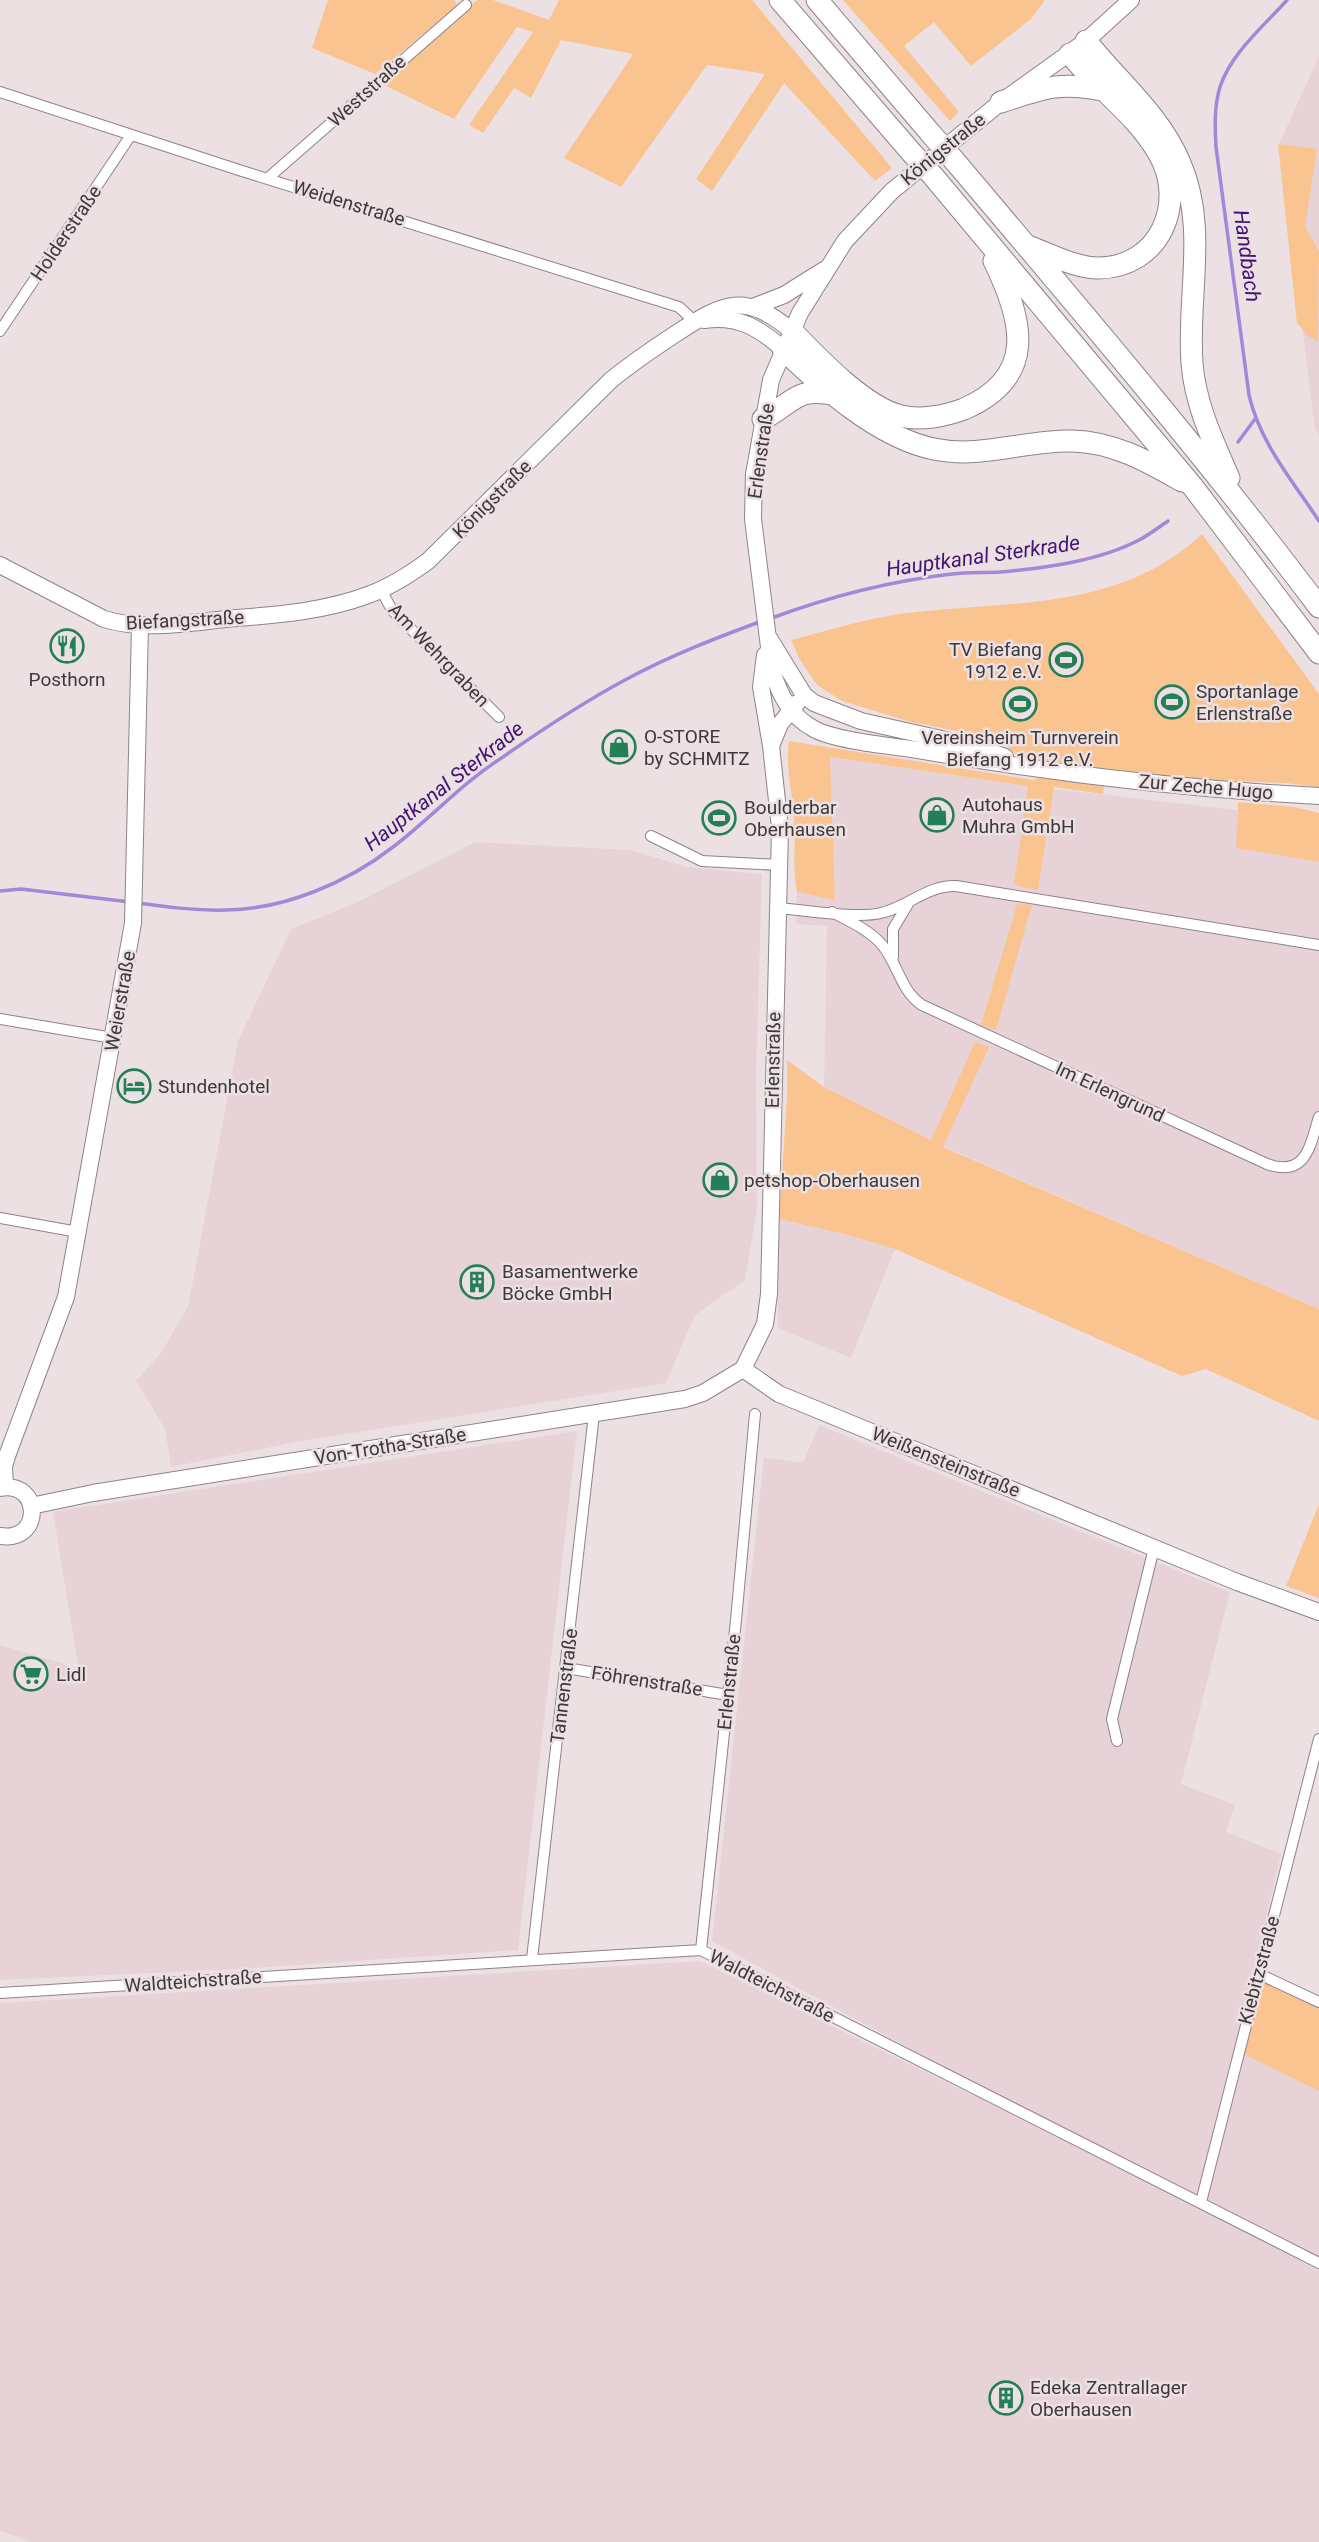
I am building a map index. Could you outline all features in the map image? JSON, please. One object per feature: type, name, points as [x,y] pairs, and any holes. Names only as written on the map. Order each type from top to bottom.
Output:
[{"type":"highway","points":[[780,0],[933,176],[1193,487],[1319,653]]},
{"type":"highway","points":[[817,0],[1110,343],[1240,503],[1319,607]]},
{"type":"highway","points":[[1026,245],[1083,266],[1111,267],[1130,261],[1145,251],[1162,229],[1171,197],[1165,166],[1143,130],[1102,90],[1078,48]]},
{"type":"highway","points":[[1078,48],[1163,131],[1177,154],[1187,180],[1196,229],[1192,323],[1195,384],[1208,428],[1240,503]]},
{"type":"highway","points":[[1001,102],[1053,86],[1069,85],[1102,90]]},
{"type":"highway","points":[[788,340],[884,410],[902,417],[921,418],[956,412],[972,405],[1003,383],[1014,359],[1018,341],[1018,323],[1012,301],[979,231]]},
{"type":"highway","points":[[788,340],[804,370],[882,428],[919,445],[969,452],[1053,442],[1096,443],[1131,453],[1193,487]]},
{"type":"highway","points":[[763,419],[797,396],[821,392],[838,396]]},
{"type":"main road","name":"Königstraße","points":[[788,340],[826,269],[857,226],[883,200],[1001,102],[1078,48],[1131,0]]},
{"type":"main road","points":[[753,307],[784,295],[826,269]]},
{"type":"main road","name":"Königstraße","points":[[381,590],[405,578],[438,552],[611,380],[633,362],[709,311],[723,307],[753,307]]},
{"type":"main road","points":[[753,307],[775,317],[788,340]]},
{"type":"main road","points":[[694,321],[721,318],[738,320],[788,340]]},
{"type":"main road","name":"Erlenstraße","points":[[788,340],[771,380],[763,419],[754,474],[753,519],[772,671],[780,694],[791,710]]},
{"type":"main road","name":"Biefangstraße","points":[[0,565],[104,620],[140,625],[312,609],[381,590]]},
{"type":"main road","name":"Weierstraße","points":[[2,1488],[7,1456],[66,1297],[133,923],[140,625]]},
{"type":"main road","name":"Erlenstraße","points":[[769,638],[804,695]]},
{"type":"main road","name":"Erlenstraße","points":[[743,1369],[765,1324],[769,1294],[779,815],[772,746],[761,687],[769,638]]},
{"type":"main road","points":[[772,746],[774,735],[804,695]]},
{"type":"main road","name":"Zur Zeche Hugo","points":[[804,695],[830,711],[861,721],[977,747],[1051,770]]},
{"type":"main road","name":"Zur Zeche Hugo","points":[[791,710],[806,724],[832,736],[1000,764],[1170,785],[1319,796]]},
{"type":"main road","name":"Von-Trotha-Straße","points":[[31,1506],[93,1493],[685,1399],[704,1393],[743,1369]]},
{"type":"main road","name":"Weißensteinstraße","points":[[743,1369],[779,1394],[1154,1549],[1319,1612]]},
{"type":"main road","points":[[0,1536],[14,1536],[23,1531],[31,1519],[31,1506],[21,1491],[2,1488]]},
{"type":"street","name":"Weststraße","points":[[268,178],[466,5]]},
{"type":"street","name":"Weidenstraße","points":[[0,92],[679,307],[694,321]]},
{"type":"street","name":"Holderstraße","points":[[0,331],[131,135]]},
{"type":"street","name":"Am Wehrgraben","points":[[381,590],[392,610],[499,717]]},
{"type":"street","points":[[651,835],[702,861],[779,865]]},
{"type":"street","name":"Im Erlengrund","points":[[778,908],[873,915],[894,910],[935,888],[956,887],[1319,945]]},
{"type":"street","name":"Im Erlengrund","points":[[894,964],[891,950],[893,929],[910,902]]},
{"type":"street","name":"Im Erlengrund","points":[[832,912],[873,936],[894,964],[911,996],[936,1013],[1271,1165],[1291,1167],[1303,1159],[1319,1117]]},
{"type":"street","points":[[0,1019],[113,1038]]},
{"type":"street","points":[[0,1218],[78,1232]]},
{"type":"street","name":"Tannenstraße","points":[[532,1959],[594,1414]]},
{"type":"street","name":"Erlenstraße","points":[[701,1950],[755,1414]]},
{"type":"street","points":[[1117,1741],[1112,1719],[1154,1549]]},
{"type":"street","name":"Föhrenstraße","points":[[566,1668],[728,1695]]},
{"type":"street","name":"Kiebitzstraße","points":[[1201,2202],[1319,1739]]},
{"type":"street","name":"Waldteichstraße","points":[[0,1993],[701,1950],[1319,2263]]},
{"type":"street","points":[[1259,1974],[1319,2002]]},
{"type":"shaded area","points":[[328,0],[454,0],[458,5],[375,74],[312,48]]},
{"type":"shaded area","points":[[477,0],[493,0],[549,20],[559,0],[752,0],[892,168],[875,181],[784,83],[712,191],[696,179],[765,74],[707,65],[621,187],[564,158],[633,54],[561,40],[531,98],[514,88],[483,133],[469,125],[533,32],[517,27],[454,119],[382,84]]},
{"type":"shaded area","points":[[843,0],[1045,0],[1031,19],[971,66],[934,22],[904,46],[959,112],[950,121]]},
{"type":"shaded area","points":[[1319,56],[1319,436],[1315,429],[1279,144]]},
{"type":"shaded area","points":[[1278,144],[1317,149],[1305,227],[1319,251],[1318,342],[1308,336],[1297,323]]},
{"type":"shaded area","points":[[1202,534],[1319,694],[1319,787],[1187,779],[1027,758],[1014,753],[998,739],[911,722],[842,701],[817,685],[800,660],[791,640],[886,616],[1020,603],[1097,590],[1134,578],[1169,560]]},
{"type":"shaded area","points":[[789,741],[1034,780],[1040,776],[1104,786],[1103,794],[1054,787],[1038,890],[1014,885],[1028,786],[830,757],[835,900],[797,892]]},
{"type":"shaded area","points":[[829,757],[1029,786],[1237,810],[1237,848],[1319,862],[1319,1309],[943,1146],[824,1087],[827,926],[796,924],[797,892],[835,899]]},
{"type":"shaded area","points":[[1238,802],[1294,807],[1319,813],[1319,862],[1236,848]]},
{"type":"shaded area","name":"Basamentwerke Böcke GmbH","points":[[475,842],[631,850],[686,867],[762,874],[756,1076],[757,1209],[745,1280],[695,1315],[666,1383],[296,1442],[171,1467],[165,1429],[136,1381],[161,1353],[188,1307],[238,1041],[291,929],[358,902]]},
{"type":"shaded area","points":[[1017,904],[1032,905],[996,1030],[981,1025]]},
{"type":"shaded area","points":[[975,1042],[989,1047],[943,1147],[1319,1309],[1319,1421],[1206,1369],[1182,1376],[895,1249],[779,1219],[787,1060],[824,1087],[931,1140]]},
{"type":"shaded area","points":[[779,1219],[895,1249],[851,1358],[778,1328]]},
{"type":"shaded area","points":[[819,1425],[1230,1592],[1181,1784],[1235,1805],[1226,1832],[1281,1854],[1235,2050],[1319,2091],[1319,2542],[31,2542],[0,2531],[0,2003],[700,1961],[970,2094],[988,2091],[712,1941],[764,1457],[803,1463]]},
{"type":"shaded area","points":[[577,1431],[518,1950],[239,1969],[0,1980],[0,1645],[64,1664],[80,1677],[53,1512]]},
{"type":"shaded area","points":[[1319,1504],[1319,1598],[1286,1586]]},
{"type":"shaded area","points":[[1266,1982],[1319,2008],[1319,2091],[1243,2054],[1259,1986]]},
{"type":"waterway","name":"Handbach","points":[[1287,0],[1249,41],[1225,75],[1217,102],[1216,147],[1249,395],[1269,445],[1319,521]]},
{"type":"waterway","name":"Hauptkanal Sterkrade","points":[[1238,442],[1255,419]]},
{"type":"waterway","name":"Hauptkanal Sterkrade","points":[[769,619],[836,597],[906,581],[958,573],[1036,568],[1090,558],[1125,547],[1168,521]]},
{"type":"waterway","name":"Hauptkanal Sterkrade","points":[[138,903],[205,910],[249,908],[294,899],[336,882],[375,860],[486,769],[577,708],[658,663],[762,621]]},
{"type":"waterway","name":"Hauptkanal Sterkrade","points":[[0,891],[21,889],[130,902]]},
{"type":"place","name":"Posthorn","points":[[67,646]]},
{"type":"place","name":"TV Biefang 1912 e.V.","points":[[1066,660]]},
{"type":"place","name":"Sportanlage Erlenstraße","points":[[1172,702]]},
{"type":"place","name":"Vereinsheim Turnverein Biefang 1912 e.V.","points":[[1020,704]]},
{"type":"place","name":"O-STORE by SCHMITZ","points":[[619,747]]},
{"type":"place","name":"Autohaus Muhra GmbH","points":[[937,815]]},
{"type":"place","name":"Boulderbar Oberhausen","points":[[719,818]]},
{"type":"place","name":"Stundenhotel","points":[[134,1086]]},
{"type":"place","name":"petshop-Oberhausen","points":[[720,1180]]},
{"type":"place","name":"Basamentwerke Böcke GmbH","points":[[477,1282]]},
{"type":"place","name":"Lidl","points":[[31,1674]]},
{"type":"place","name":"Edeka Zentrallager Oberhausen","points":[[1006,2398]]}]
